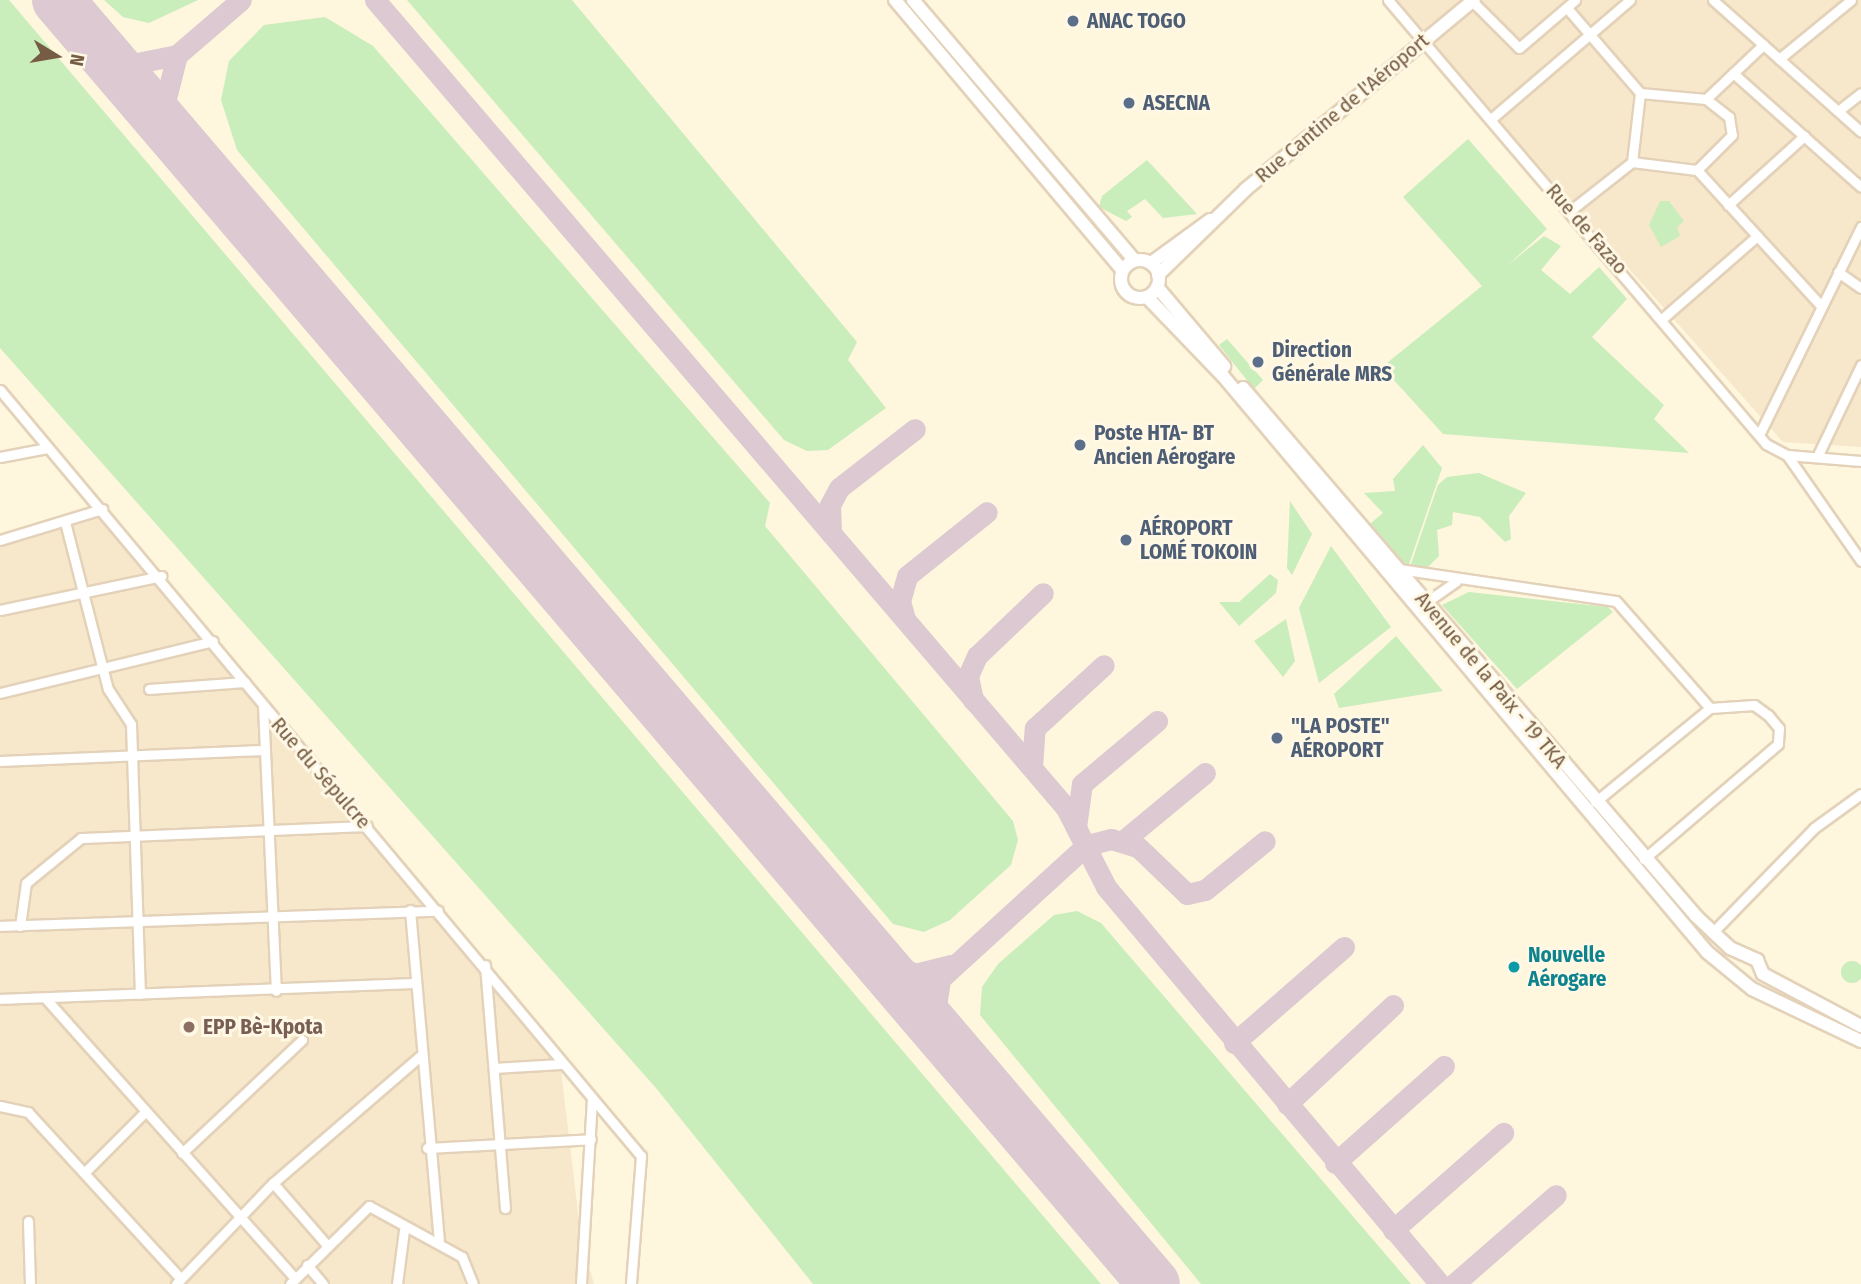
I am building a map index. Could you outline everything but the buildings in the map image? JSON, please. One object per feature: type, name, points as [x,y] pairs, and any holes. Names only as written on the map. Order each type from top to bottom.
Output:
[{"type":"main road","points":[[895,0],[1122,270],[1124,290],[1147,297],[1214,219]]},
{"type":"main road","points":[[913,0],[1134,260],[1151,263],[1214,219]]},
{"type":"main road","name":"Rue Cantine de l'Aéroport","points":[[1214,219],[1420,41],[1473,1]]},
{"type":"main road","points":[[1122,270],[1134,260]]},
{"type":"main road","points":[[1151,263],[1158,281]]},
{"type":"main road","name":"Avenue de la Paix - 19 TKA","points":[[1158,281],[1395,568],[1595,803],[1712,933],[1752,956],[1771,979],[1861,1027]]},
{"type":"main road","name":"Avenue de la Paix - 19 TKA","points":[[1147,297],[1223,376],[1331,508],[1707,952],[1752,989],[1861,1041]]},
{"type":"street","name":"Rue de Fazao","points":[[1388,0],[1420,41],[1663,317],[1759,435],[1787,455]]},
{"type":"street","points":[[1473,1],[1519,48],[1576,0]]},
{"type":"street","points":[[1491,119],[1630,0]]},
{"type":"street","points":[[1779,59],[1851,0]]},
{"type":"street","points":[[1719,2],[1861,132]]},
{"type":"street","points":[[1567,8],[1640,93],[1706,99],[1729,117],[1733,130],[1697,170]]},
{"type":"street","points":[[1706,99],[1763,45]]},
{"type":"street","points":[[1733,73],[1861,187]]},
{"type":"street","points":[[1571,210],[1632,162],[1640,93]]},
{"type":"street","points":[[1838,111],[1861,93]]},
{"type":"street","points":[[1728,205],[1804,136]]},
{"type":"street","points":[[1632,162],[1697,170],[1821,306]]},
{"type":"street","points":[[1759,435],[1861,227]]},
{"type":"street","points":[[1663,317],[1757,236]]},
{"type":"street","points":[[1838,272],[1861,288]]},
{"type":"street","points":[[1817,457],[1861,365]]},
{"type":"street","name":"Rue du Sépulcre","points":[[0,390],[47,448],[161,576],[263,705],[485,964],[560,1064],[641,1156],[631,1284]]},
{"type":"street","points":[[0,457],[47,448]]},
{"type":"street","points":[[1787,455],[1861,461]]},
{"type":"street","points":[[1787,455],[1861,561]]},
{"type":"street","points":[[0,540],[102,509]]},
{"type":"street","points":[[65,522],[102,670],[131,724],[140,994]]},
{"type":"street","points":[[1395,568],[1458,580],[1616,601],[1710,708]]},
{"type":"street","points":[[0,610],[161,576]]},
{"type":"street","points":[[1425,603],[1458,580]]},
{"type":"street","points":[[0,693],[213,641]]},
{"type":"street","points":[[149,689],[245,682]]},
{"type":"street","points":[[263,705],[276,991]]},
{"type":"street","points":[[1595,803],[1710,708],[1759,707],[1779,728],[1778,744],[1644,859]]},
{"type":"street","points":[[0,761],[264,750]]},
{"type":"street","points":[[1712,933],[1814,828],[1861,794]]},
{"type":"street","points":[[20,926],[26,883],[78,838],[367,826]]},
{"type":"street","points":[[410,910],[427,1148],[439,1240]]},
{"type":"street","points":[[0,926],[138,919],[438,911]]},
{"type":"street","points":[[485,964],[505,1208]]},
{"type":"street","points":[[0,999],[47,1000],[415,983]]},
{"type":"street","points":[[47,1000],[293,1281],[326,1244],[369,1206],[404,1230],[439,1240],[468,1265],[473,1284]]},
{"type":"street","points":[[182,1153],[302,1040]]},
{"type":"street","points":[[0,1106],[28,1112],[85,1172],[179,1281],[273,1183],[420,1056]]},
{"type":"street","points":[[494,1068],[560,1064]]},
{"type":"street","points":[[581,1284],[592,1101]]},
{"type":"street","points":[[85,1172],[146,1111]]},
{"type":"street","points":[[427,1148],[591,1139]]},
{"type":"street","points":[[273,1183],[326,1244]]},
{"type":"street","points":[[28,1221],[30,1284]]},
{"type":"street","points":[[397,1284],[404,1230]]},
{"type":"street","points":[[307,1265],[323,1284]]},
{"type":"shaded area","points":[[1390,0],[1861,0],[1861,447],[1783,442]]},
{"type":"shaded area","points":[[97,508],[187,625],[310,752],[431,893],[561,1070],[581,1238],[594,1284],[0,1284],[0,535]]},
{"type":"green space","points":[[0,0],[9,0],[1101,1284],[813,1284],[656,1088],[0,348]]},
{"type":"green space","points":[[104,0],[198,0],[149,23],[123,17]]},
{"type":"green space","points":[[407,0],[572,0],[857,342],[848,360],[886,408],[828,450],[807,451],[784,440]]},
{"type":"green space","points":[[325,17],[373,46],[770,503],[765,526],[1013,821],[1018,840],[1011,865],[950,920],[924,932],[893,924],[237,150],[221,100],[229,61],[264,25]]},
{"type":"green space","points":[[1468,139],[1547,229],[1508,265],[1544,236],[1561,246],[1541,270],[1570,294],[1599,267],[1627,299],[1592,337],[1664,405],[1654,419],[1689,453],[1443,434],[1382,367],[1482,286],[1403,197]]},
{"type":"green space","points":[[1147,160],[1197,214],[1163,218],[1145,199],[1127,211],[1132,217],[1126,221],[1099,207],[1102,196]]},
{"type":"green space","points":[[1660,201],[1669,201],[1684,221],[1677,227],[1680,236],[1661,247],[1649,225]]},
{"type":"green space","points":[[1227,339],[1263,380],[1254,389],[1219,345]]},
{"type":"green space","points":[[1423,445],[1442,468],[1407,570],[1365,528],[1383,513],[1364,493],[1395,491],[1393,479]]},
{"type":"green space","points":[[1479,473],[1526,493],[1509,516],[1511,539],[1505,542],[1480,517],[1453,512],[1452,525],[1437,530],[1439,556],[1423,572],[1409,570],[1438,485],[1447,477]]},
{"type":"green space","points":[[1290,501],[1312,534],[1292,575],[1287,568]]},
{"type":"green space","points":[[1331,546],[1391,627],[1319,683],[1299,608]]},
{"type":"green space","points":[[1270,574],[1278,580],[1276,593],[1239,626],[1219,602],[1239,602]]},
{"type":"green space","points":[[1469,592],[1608,607],[1613,612],[1517,689],[1442,605]]},
{"type":"green space","points":[[1286,619],[1295,661],[1283,677],[1254,641]]},
{"type":"green space","points":[[1396,636],[1443,691],[1339,708],[1334,694]]},
{"type":"green space","points":[[1077,911],[1101,923],[1411,1284],[1201,1284],[980,1015],[982,987],[998,964],[1054,915]]},
{"type":"green space","points":[[1852,961],[1860,964],[1863,972],[1860,980],[1852,983],[1844,980],[1841,972],[1844,964]]},
{"type":"taxiway","points":[[177,55],[241,0]]},
{"type":"taxiway","points":[[375,0],[1066,808],[1106,887],[1440,1284]]},
{"type":"taxiway","points":[[90,37],[132,64],[177,55],[165,102],[188,149]]},
{"type":"taxiway","points":[[831,533],[830,505],[839,488],[915,429]]},
{"type":"taxiway","points":[[905,619],[900,601],[907,576],[987,512]]},
{"type":"taxiway","points":[[973,700],[968,676],[977,656],[1043,593]]},
{"type":"taxiway","points":[[1032,767],[1035,728],[1104,665]]},
{"type":"taxiway","points":[[1076,827],[1082,784],[1157,721]]},
{"type":"taxiway","points":[[1124,840],[1205,773]]},
{"type":"taxiway","points":[[947,1042],[935,1012],[940,979],[1087,845],[1111,839],[1138,847],[1187,894],[1205,890],[1265,841]]},
{"type":"taxiway","points":[[1234,1043],[1344,947]]},
{"type":"taxiway","points":[[873,954],[915,974],[951,965]]},
{"type":"taxiway","points":[[1287,1104],[1393,1005]]},
{"type":"taxiway","points":[[1335,1163],[1444,1066]]},
{"type":"taxiway","points":[[1393,1230],[1503,1133]]},
{"type":"taxiway","points":[[1454,1284],[1556,1195]]},
{"type":"runway","points":[[58,0],[1154,1284]]},
{"type":"place","name":"ANAC TOGO","points":[[1073,21]]},
{"type":"place","name":"ASECNA","points":[[1129,103]]},
{"type":"place","name":"Direction Générale MRS","points":[[1258,362]]},
{"type":"place","name":"Poste HTA- BT Ancien Aérogare","points":[[1080,445]]},
{"type":"place","name":"AÉROPORT LOMÉ TOKOIN","points":[[1126,540]]},
{"type":"place","name":"\"LA POSTE\" AÉROPORT","points":[[1277,738]]},
{"type":"place","name":"Nouvelle Aérogare","points":[[1514,967]]},
{"type":"place","name":"EPP Bè-Kpota","points":[[189,1027]]}]
